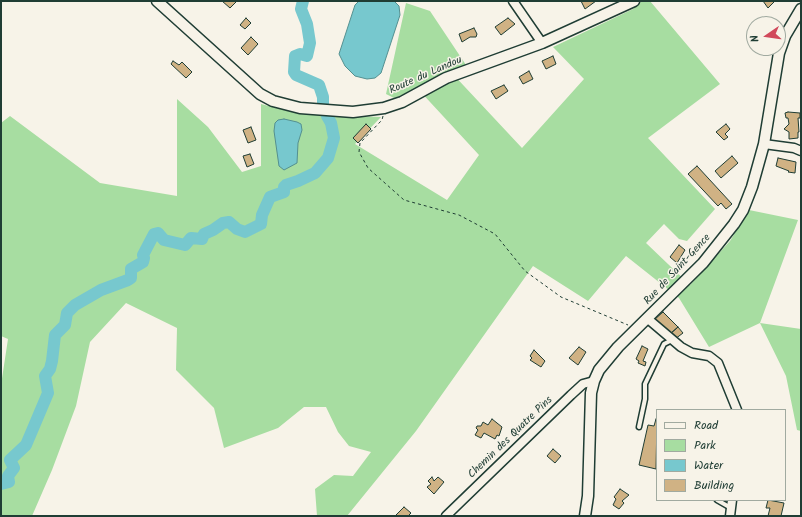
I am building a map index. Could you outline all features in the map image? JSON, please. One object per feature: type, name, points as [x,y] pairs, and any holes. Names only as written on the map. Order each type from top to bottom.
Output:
[{"type":"street","name":"Route du Landou","points":[[157,1],[260,94],[273,102],[300,108],[353,112],[384,108],[402,102],[446,78],[542,43],[634,1]]},
{"type":"street","points":[[513,1],[542,43]]},
{"type":"street","name":"Rue de Saint-Gence","points":[[585,516],[588,496],[591,393],[594,381],[599,370],[607,359],[703,264],[743,210],[752,187],[764,144],[779,53],[785,36],[801,9]]},
{"type":"street","points":[[764,144],[794,148],[801,151]]},
{"type":"street","points":[[648,319],[672,340],[692,353],[709,356],[718,364],[737,409]]},
{"type":"street","name":"Chemin des Quatre Pins","points":[[446,516],[583,384],[594,381]]},
{"type":"lane","points":[[639,427],[646,399],[645,384],[664,344],[672,340]]},
{"type":"lane","points":[[719,501],[731,508]]},
{"type":"path","points":[[384,108],[382,120],[360,144],[360,152],[368,168],[404,200],[459,215],[495,234],[525,271],[561,297],[638,329]]},
{"type":"green space","points":[[642,1],[650,1],[720,84],[648,138],[715,209],[687,241],[679,239],[664,224],[646,243],[690,285],[730,241],[749,210],[798,220],[760,323],[709,347],[679,298],[626,256],[588,301],[533,266],[416,431],[347,516],[317,516],[315,489],[334,475],[353,476],[371,452],[349,446],[338,432],[326,407],[304,407],[278,428],[224,448],[214,408],[176,370],[177,328],[126,303],[90,342],[76,406],[52,470],[32,516],[1,516],[1,385],[8,339],[1,336],[1,123],[10,116],[100,183],[177,196],[177,99],[208,127],[242,172],[261,166],[261,104],[300,114],[381,117],[355,144],[447,200],[479,155],[418,89],[394,98],[386,94],[406,3],[430,11],[466,65],[450,71],[522,148],[584,79],[553,47],[633,9]]},
{"type":"green space","points":[[760,323],[801,329],[801,431],[797,430],[786,376]]},
{"type":"water","points":[[359,1],[394,1],[399,6],[400,15],[381,73],[375,78],[367,79],[355,76],[345,66],[339,54],[355,5]]},
{"type":"water","points":[[284,119],[301,124],[302,130],[298,143],[297,163],[284,170],[279,166],[274,131],[275,123],[278,120]]},
{"type":"building","points":[[222,1],[235,1],[236,2],[230,8]]},
{"type":"building","points":[[581,1],[596,1],[585,9]]},
{"type":"building","points":[[763,1],[775,1],[768,8]]},
{"type":"building","points":[[246,18],[251,23],[245,29],[240,25]]},
{"type":"building","points":[[508,18],[515,24],[501,35],[495,27]]},
{"type":"building","points":[[474,28],[477,34],[476,37],[470,37],[462,42],[459,34]]},
{"type":"building","points":[[251,37],[258,44],[248,55],[241,48]]},
{"type":"building","points":[[553,56],[556,64],[546,69],[542,61]]},
{"type":"building","points":[[173,61],[179,65],[182,62],[192,72],[186,78],[171,64]]},
{"type":"building","points":[[529,71],[533,79],[523,84],[519,77]]},
{"type":"building","points":[[504,85],[508,91],[496,99],[491,91]]},
{"type":"building","points":[[785,113],[800,113],[800,118],[798,118],[798,138],[789,139],[789,132],[784,129],[789,124]]},
{"type":"building","points":[[366,124],[371,129],[358,143],[353,138]]},
{"type":"building","points":[[726,124],[730,129],[725,134],[728,137],[724,140],[716,132]]},
{"type":"building","points":[[251,127],[256,140],[248,143],[243,130]]},
{"type":"building","points":[[250,154],[254,164],[247,167],[243,156]]},
{"type":"building","points":[[732,156],[738,163],[721,178],[715,171]]},
{"type":"building","points":[[778,158],[796,162],[795,173],[788,172],[789,171],[776,166]]},
{"type":"building","points":[[697,166],[732,204],[726,209],[721,203],[718,206],[688,174]]},
{"type":"building","points":[[679,245],[685,250],[677,263],[670,257]]},
{"type":"building","points":[[663,312],[678,327],[670,334],[654,320]]},
{"type":"building","points":[[678,327],[683,333],[675,339],[670,334]]},
{"type":"building","points":[[642,346],[648,349],[643,361],[646,362],[645,366],[638,363],[639,361],[636,359]]},
{"type":"building","points":[[579,347],[586,352],[578,365],[569,358]]},
{"type":"building","points":[[534,350],[545,361],[541,367],[530,360],[532,358],[530,356]]},
{"type":"building","points":[[492,419],[502,427],[499,436],[497,435],[495,439],[484,433],[481,438],[475,435],[478,430],[476,428],[477,426],[481,426],[483,422],[488,425]]},
{"type":"building","points":[[656,419],[656,469],[639,465],[648,425],[654,426]]},
{"type":"building","points":[[553,449],[561,456],[555,463],[547,456]]},
{"type":"building","points":[[432,477],[434,481],[438,477],[444,482],[434,494],[427,487],[431,484],[428,481]]},
{"type":"building","points":[[620,489],[629,495],[622,501],[624,503],[619,509],[613,505],[616,499],[614,497]]},
{"type":"building","points":[[768,501],[784,503],[781,516],[768,516],[770,508],[766,508]]},
{"type":"building","points":[[404,507],[411,513],[408,516],[395,516]]},
{"type":"waterway","points":[[303,1],[301,9],[307,24],[310,43],[307,56],[300,54],[295,56],[294,72],[296,75],[319,85],[323,97],[323,106]]},
{"type":"waterway","points":[[1,484],[9,482],[8,476],[14,468],[10,460],[26,445],[48,393],[45,376],[50,369],[52,361],[55,335],[65,325],[67,313],[75,305],[101,290],[131,278],[131,269],[143,262],[143,255],[154,234],[158,233],[164,240],[185,245],[191,238],[202,239],[204,234],[223,223],[229,222],[237,229],[245,232],[261,224],[262,215],[270,197],[284,192],[284,187],[286,185],[315,173],[328,158],[334,138],[331,123],[327,116]]}]
